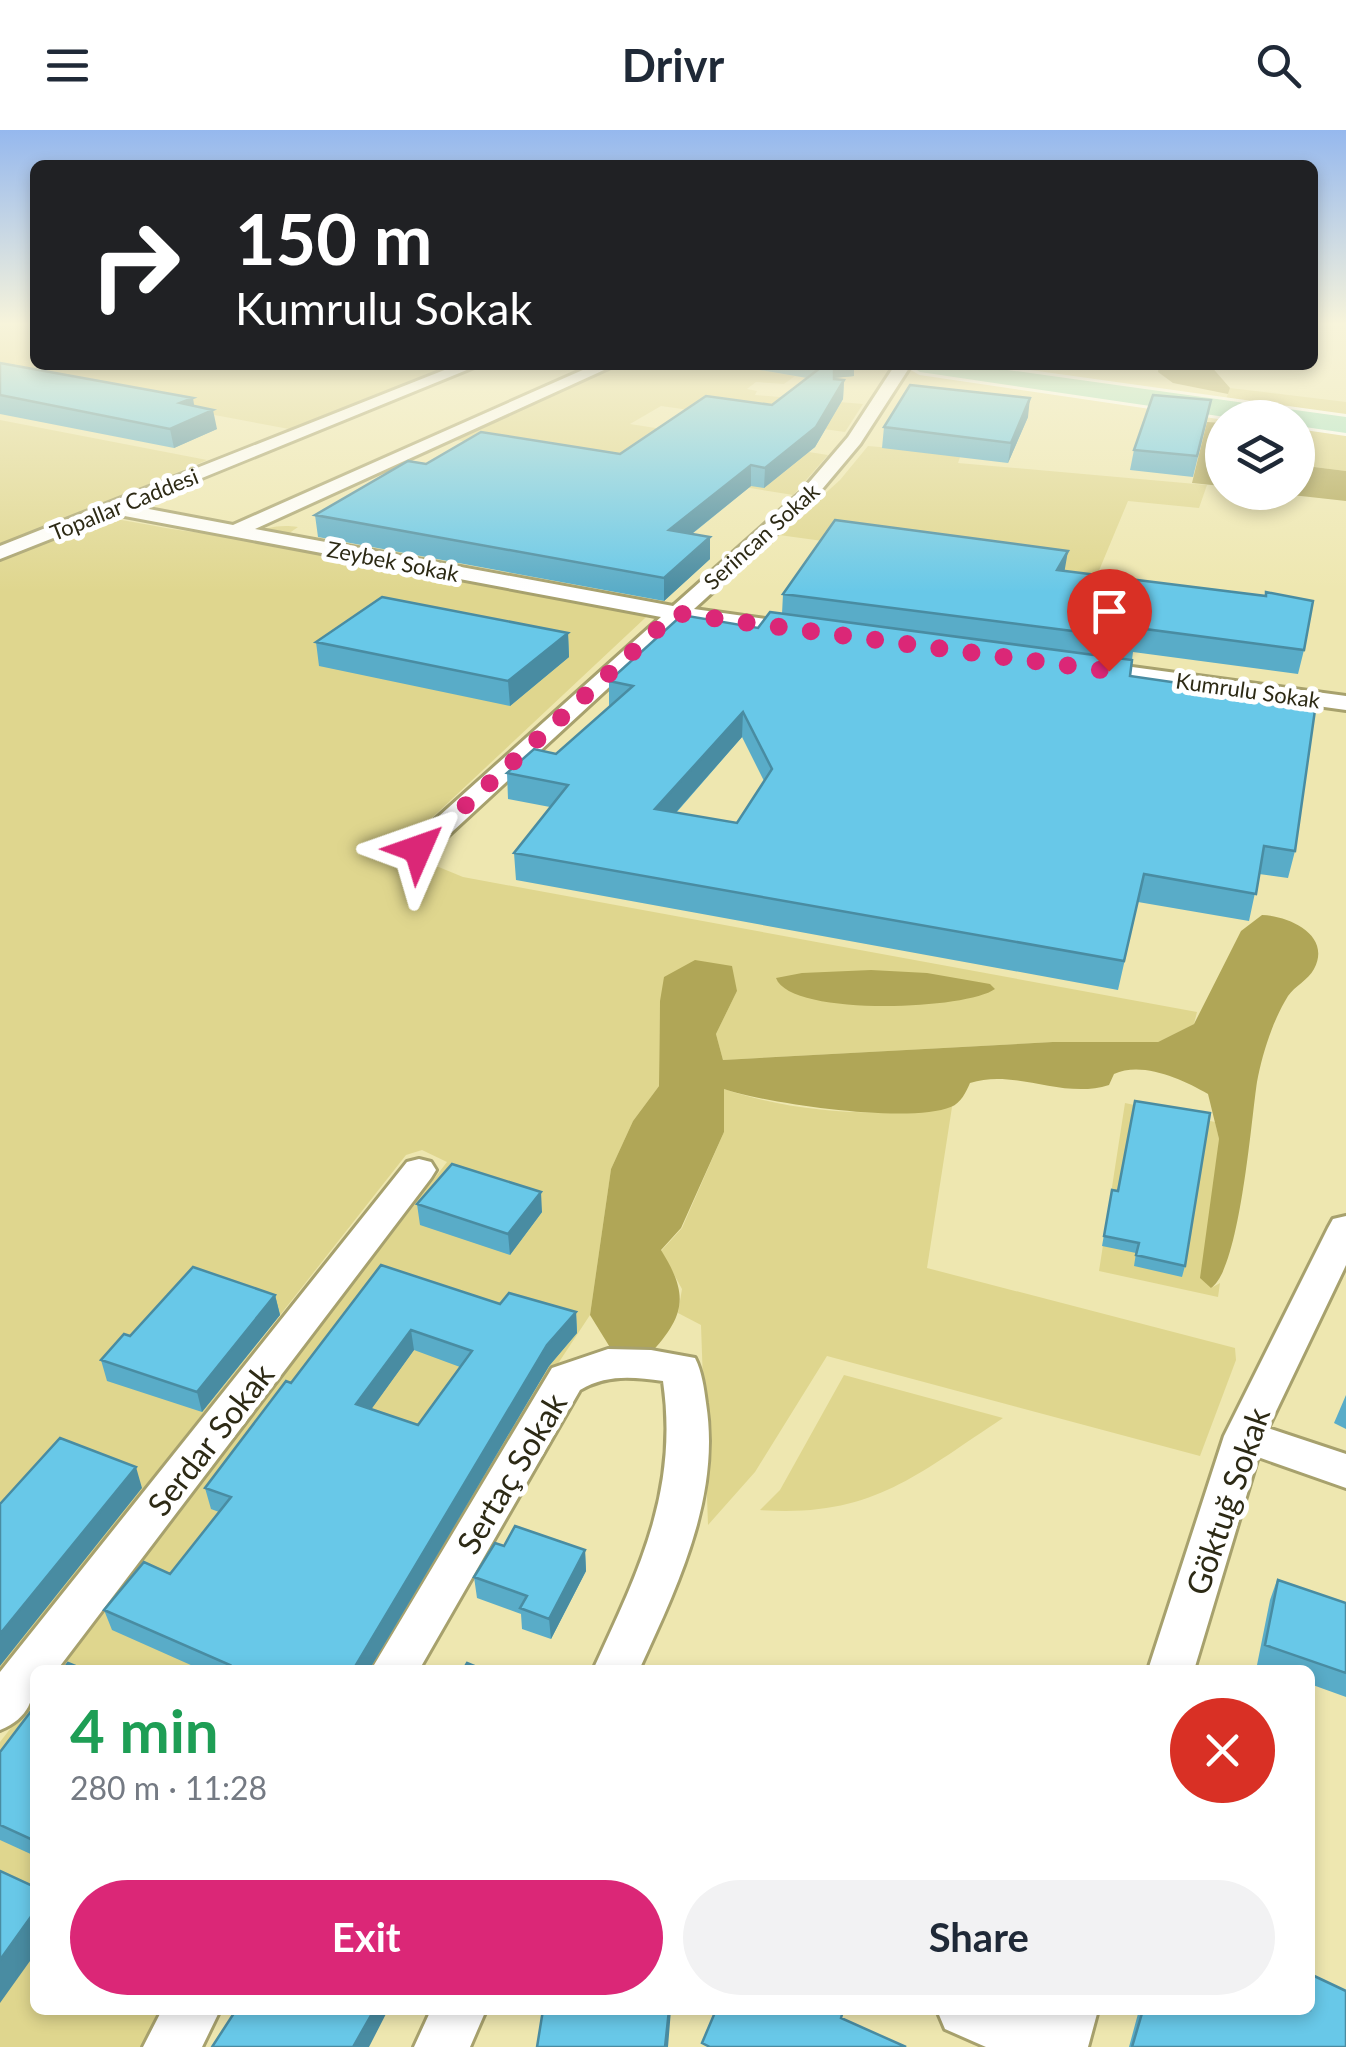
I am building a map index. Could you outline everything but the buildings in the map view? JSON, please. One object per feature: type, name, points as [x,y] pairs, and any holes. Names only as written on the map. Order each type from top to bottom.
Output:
[{"type":"main road","points":[[1315,421],[1346,425]]},
{"type":"street","name":"Topallar Caddesi","points":[[0,553],[349,413]]},
{"type":"street","points":[[234,531],[498,413]]},
{"type":"street","name":"Serincan Sokak","points":[[418,849],[832,471],[871,413]]},
{"type":"street","name":"Zeybek Sokak","points":[[112,508],[675,613]]},
{"type":"street","points":[[675,613],[833,634]]},
{"type":"street","name":"Kumrulu Sokak","points":[[1070,666],[1346,702]]},
{"type":"street","name":"Serdar Sokak","points":[[33,1665],[419,1170]]},
{"type":"street","name":"Göktuğ Sokak","points":[[1173,1665],[1244,1436],[1346,1228]]},
{"type":"street","name":"Sertaç Sokak","points":[[397,1665],[566,1380],[600,1362],[681,1369],[690,1446],[682,1488],[649,1599],[618,1665]]},
{"type":"street","points":[[1244,1436],[1346,1471]]},
{"type":"street","name":"Serdar Sokak","points":[[0,1708],[30,1669]]},
{"type":"street","points":[[171,2047],[190,2015]]},
{"type":"street","points":[[442,2047],[458,2015]]},
{"type":"street","points":[[976,2015],[1051,2047]]},
{"type":"street","points":[[1060,2047],[1070,2015]]},
{"type":"shaded area","points":[[206,413],[328,413],[289,429]]},
{"type":"shaded area","points":[[508,413],[648,413],[630,424],[828,455],[793,495],[450,439]]},
{"type":"shaded area","points":[[714,413],[857,413],[845,432]]},
{"type":"shaded area","points":[[1315,413],[1346,413],[1346,420],[1315,415]]},
{"type":"shaded area","points":[[0,420],[207,460],[0,546]]},
{"type":"shaded area","points":[[1315,424],[1346,429],[1346,471],[1315,467]]},
{"type":"shaded area","points":[[1205,430],[1205,484],[1192,483]]},
{"type":"shaded area","points":[[868,446],[961,454],[958,463],[1205,485],[1205,491],[1199,508],[1128,501],[1088,597],[1063,574],[779,535],[840,480]]},
{"type":"shaded area","points":[[1315,467],[1346,471],[1346,501],[1315,498]]},
{"type":"shaded area","points":[[103,517],[229,535],[278,526],[298,527],[288,534],[660,604],[404,844],[407,854],[463,877],[1197,1012],[1194,1024],[1158,1042],[1053,1042],[723,1060],[716,1034],[737,991],[660,1001],[659,1086],[633,1121],[611,1169],[590,1315],[503,1447],[373,1665],[60,1665],[447,1162],[422,1150],[406,1155],[0,1671],[0,560]]},
{"type":"shaded area","points":[[1262,915],[1284,919],[1305,930],[1313,937],[1318,957],[1311,973],[1288,996],[1265,1049],[1237,1225],[1221,1275],[1211,1288],[1200,1278],[1219,1139],[1208,1094],[1174,1078],[1149,1071],[1125,1071],[1114,1074],[1109,1085],[1091,1089],[987,1079],[970,1083],[951,1107],[904,1113],[805,1106],[724,1089],[724,1132],[681,1228],[661,1250],[679,1292],[676,1316],[649,1355],[611,1349],[590,1315],[611,1169],[633,1121],[659,1086],[664,977],[695,960],[732,966],[737,991],[716,1034],[723,1060],[1053,1042],[1158,1042],[1194,1024],[1241,931]]},
{"type":"shaded area","points":[[871,970],[927,973],[990,984],[995,989],[951,1002],[880,1006],[812,999],[788,991],[776,978]]},
{"type":"shaded area","points":[[724,1089],[779,1103],[837,1111],[895,1112],[952,1107],[927,1268],[1235,1348],[1236,1360],[1200,1456],[827,1356],[755,1472],[708,1525],[701,1325],[678,1313],[682,1289],[661,1251],[682,1228],[724,1132]]},
{"type":"shaded area","points":[[1125,1103],[1215,1122],[1219,1139],[1211,1288],[1220,1283],[1218,1297],[1099,1271]]},
{"type":"shaded area","points":[[844,1375],[1003,1418],[917,1474],[863,1499],[799,1511],[760,1510],[780,1490]]},
{"type":"shaded area","points":[[30,1703],[30,2015],[163,2015],[144,2047],[0,2047],[0,1742]]},
{"type":"route","points":[[418,849],[675,613],[1109,671]]}]
